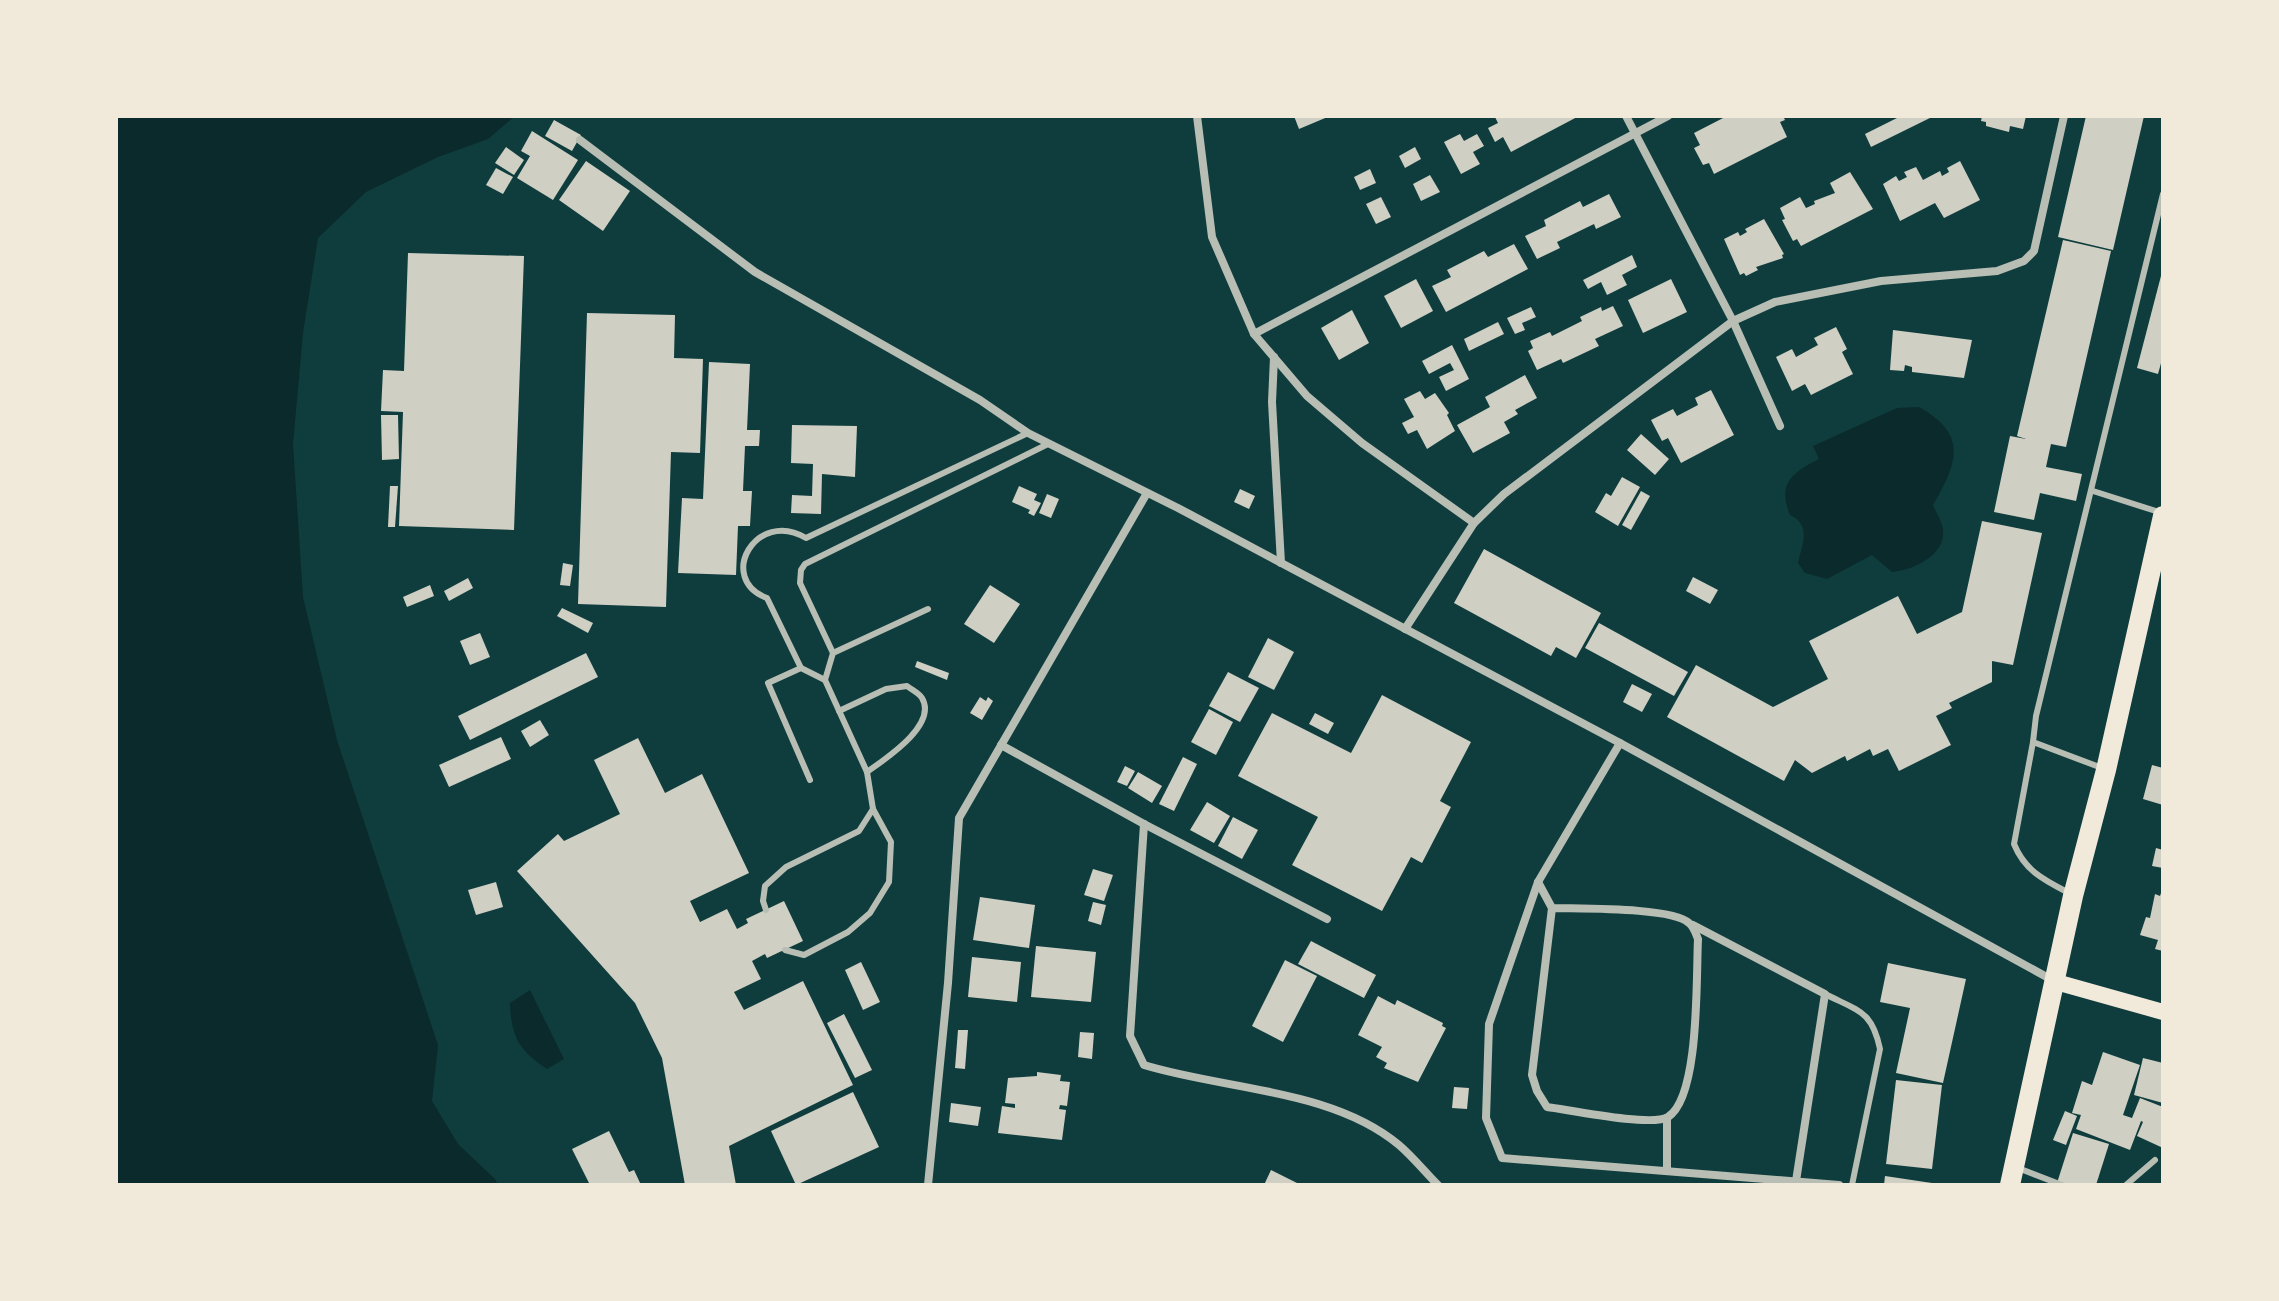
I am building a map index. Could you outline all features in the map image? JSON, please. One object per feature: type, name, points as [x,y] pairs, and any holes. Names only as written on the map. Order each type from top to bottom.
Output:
[{"type":"main road","points":[[2012,1176],[2073,896],[2106,770],[2163,515]]},
{"type":"main road","points":[[2056,982],[2163,1012]]},
{"type":"street","points":[[1197,116],[1212,237],[1254,334],[1307,396],[1362,443],[1474,523]]},
{"type":"street","points":[[1626,116],[1733,321],[1780,426]]},
{"type":"street","points":[[1254,334],[1668,116]]},
{"type":"street","points":[[1405,629],[1474,523],[1504,494],[1733,321],[1775,302],[1881,281],[1997,271],[2024,261],[2034,251],[2064,116]]},
{"type":"street","points":[[580,140],[755,272],[980,400],[1028,433],[1620,743],[2056,982]]},
{"type":"street","points":[[1274,357],[1272,402],[1281,563]]},
{"type":"street","points":[[928,1185],[948,983],[959,818],[1147,493]]},
{"type":"street","points":[[1620,743],[1538,882],[1489,1024],[1486,1118],[1502,1158],[1839,1185]]},
{"type":"street","points":[[1001,745],[1327,919]]},
{"type":"street","points":[[1144,824],[1130,1036],[1144,1065],[1183,1077],[1319,1102],[1399,1145],[1438,1185]]},
{"type":"street","points":[[1538,882],[1552,908],[1532,1075],[1547,1107],[1644,1121],[1667,1118],[1683,1102],[1691,1072],[1698,939],[1692,924]]},
{"type":"street","points":[[1552,908],[1661,913],[1682,919],[1825,994],[1796,1181]]},
{"type":"street","points":[[1667,1118],[1667,1170]]},
{"type":"lane","points":[[2073,896],[2031,872],[2014,844],[2036,716],[2163,194]]},
{"type":"lane","points":[[785,950],[804,955],[848,932],[870,913],[889,882],[891,842],[873,809],[867,772],[825,680],[801,668],[767,598],[752,592],[747,584],[743,564],[750,546],[757,538],[777,530],[797,532],[806,538],[1028,433]]},
{"type":"lane","points":[[825,680],[833,653],[800,583],[805,564],[1048,444]]},
{"type":"lane","points":[[2093,491],[2163,515]]},
{"type":"lane","points":[[833,653],[928,609]]},
{"type":"lane","points":[[801,668],[768,683],[810,780]]},
{"type":"lane","points":[[839,711],[886,689],[907,686],[921,696],[926,708],[921,722],[905,745],[867,772]]},
{"type":"lane","points":[[2033,742],[2106,770]]},
{"type":"lane","points":[[766,910],[763,901],[765,886],[786,867],[859,831],[873,809]]},
{"type":"lane","points":[[1825,994],[1865,1015],[1876,1027],[1880,1049],[1852,1185]]},
{"type":"lane","points":[[2126,1185],[2155,1160]]},
{"type":"lane","points":[[2012,1176],[2062,1185]]},
{"type":"water","points":[[116,116],[515,116],[488,139],[438,157],[366,192],[318,238],[303,333],[293,444],[303,597],[337,740],[438,1045],[432,1101],[458,1144],[496,1180],[497,1185],[116,1185]]},
{"type":"water","points":[[1919,407],[1946,428],[1954,451],[1948,476],[1933,505],[1943,530],[1939,547],[1926,560],[1900,571],[1892,572],[1872,555],[1827,579],[1805,573],[1798,563],[1803,530],[1797,519],[1790,515],[1785,495],[1786,487],[1795,474],[1819,459],[1813,446],[1897,408]]},
{"type":"water","points":[[530,990],[564,1059],[547,1069],[523,1049],[512,1025],[510,1003]]},
{"type":"building","points":[[1294,116],[1330,116],[1299,129]]},
{"type":"building","points":[[1497,116],[1579,116],[1511,152],[1503,137],[1495,142],[1488,128],[1498,123]]},
{"type":"building","points":[[1727,116],[1783,116],[1785,120],[1780,122],[1787,137],[1714,174],[1709,163],[1703,165],[1694,148],[1700,145],[1694,133]]},
{"type":"building","points":[[1901,116],[1934,116],[1871,147],[1865,134]]},
{"type":"building","points":[[1982,116],[2026,116],[2023,129],[2010,126],[2009,132],[1986,126],[1986,122],[1981,121]]},
{"type":"building","points":[[2086,116],[2144,116],[2113,250],[2058,237]]},
{"type":"building","points":[[554,120],[581,135],[572,151],[545,136]]},
{"type":"building","points":[[532,131],[578,160],[553,200],[517,178],[530,156],[521,151]]},
{"type":"building","points":[[1460,134],[1464,141],[1477,134],[1484,146],[1473,152],[1480,164],[1461,174],[1444,142]]},
{"type":"building","points":[[506,147],[524,160],[514,175],[495,163]]},
{"type":"building","points":[[1415,147],[1421,159],[1405,168],[1399,156]]},
{"type":"building","points":[[586,161],[630,191],[603,231],[559,200]]},
{"type":"building","points":[[1960,161],[1980,200],[1944,218],[1935,203],[1900,221],[1883,184],[1896,176],[1899,181],[1907,177],[1904,172],[1916,167],[1923,180],[1940,171],[1942,176],[1949,172],[1947,168]]},
{"type":"building","points":[[496,168],[513,177],[503,194],[486,185]]},
{"type":"building","points":[[1370,169],[1376,183],[1360,190],[1354,177]]},
{"type":"building","points":[[1850,172],[1873,209],[1801,246],[1797,239],[1793,241],[1782,220],[1785,219],[1780,208],[1800,197],[1806,208],[1815,204],[1814,201],[1835,193],[1830,183]]},
{"type":"building","points":[[1430,175],[1440,192],[1421,201],[1413,184]]},
{"type":"building","points":[[1609,194],[1621,217],[1596,229],[1594,224],[1557,242],[1560,248],[1537,259],[1525,236],[1546,226],[1544,220],[1580,201],[1583,207]]},
{"type":"building","points":[[1381,197],[1391,217],[1376,224],[1366,204]]},
{"type":"building","points":[[1764,219],[1784,254],[1783,258],[1756,267],[1758,270],[1746,276],[1744,273],[1740,275],[1724,239],[1738,232],[1740,236],[1747,232],[1745,229]]},
{"type":"building","points":[[2063,240],[2111,251],[2066,447],[2051,444],[2046,467],[2082,474],[2076,501],[2040,493],[2034,520],[1994,512],[2010,436],[2026,439],[2017,436]]},
{"type":"building","points":[[1514,244],[1528,269],[1446,312],[1432,286],[1451,277],[1447,270],[1484,251],[1488,257]]},
{"type":"building","points":[[408,253],[524,256],[514,530],[399,526],[403,412],[381,411],[383,370],[404,371]]},
{"type":"building","points":[[1632,255],[1637,267],[1622,275],[1627,285],[1607,295],[1601,282],[1588,289],[1583,280]]},
{"type":"building","points":[[2162,272],[2163,356],[2158,374],[2137,368]]},
{"type":"building","points":[[1416,279],[1433,311],[1401,328],[1384,296]]},
{"type":"building","points":[[1671,279],[1687,312],[1643,333],[1628,300]]},
{"type":"building","points":[[1613,306],[1623,326],[1595,339],[1599,346],[1563,363],[1561,359],[1537,370],[1528,351],[1533,348],[1530,341],[1550,332],[1552,336],[1582,321],[1580,317],[1601,307],[1602,311]]},
{"type":"building","points":[[1531,307],[1536,317],[1522,323],[1525,330],[1515,334],[1507,318]]},
{"type":"building","points":[[1352,310],[1369,343],[1339,360],[1321,328]]},
{"type":"building","points":[[587,313],[675,315],[674,358],[703,359],[700,453],[671,452],[666,607],[578,604]]},
{"type":"building","points":[[1498,322],[1504,334],[1469,351],[1464,339]]},
{"type":"building","points":[[1836,327],[1847,349],[1842,352],[1853,374],[1811,395],[1805,384],[1792,391],[1776,357],[1792,349],[1796,357],[1818,345],[1814,338]]},
{"type":"building","points":[[1893,330],[1972,340],[1964,378],[1912,372],[1912,367],[1905,365],[1904,371],[1890,370]]},
{"type":"building","points":[[1452,345],[1469,379],[1446,391],[1439,377],[1454,370],[1450,363],[1429,374],[1422,361]]},
{"type":"building","points":[[709,362],[750,364],[747,430],[760,430],[759,446],[745,446],[743,491],[752,491],[750,526],[738,526],[736,575],[678,573],[682,498],[703,499]]},
{"type":"building","points":[[1525,375],[1537,398],[1515,410],[1518,414],[1504,422],[1510,433],[1473,453],[1457,425],[1490,407],[1485,397]]},
{"type":"building","points":[[1711,390],[1734,435],[1681,463],[1668,438],[1662,441],[1651,420],[1673,409],[1677,416],[1698,405],[1695,398]]},
{"type":"building","points":[[1420,391],[1425,399],[1435,393],[1449,413],[1447,415],[1455,431],[1427,449],[1417,430],[1408,434],[1402,423],[1414,417],[1404,399]]},
{"type":"building","points":[[381,415],[398,415],[399,459],[382,460]]},
{"type":"building","points":[[792,425],[857,426],[855,477],[822,474],[821,514],[791,513],[792,495],[812,496],[813,464],[791,463]]},
{"type":"building","points":[[1641,434],[1669,459],[1655,475],[1627,450]]},
{"type":"building","points":[[1622,477],[1640,487],[1618,526],[1595,512],[1606,493],[1611,496]]},
{"type":"building","points":[[390,486],[398,486],[395,527],[388,527]]},
{"type":"building","points":[[1019,486],[1037,494],[1034,500],[1041,503],[1034,516],[1028,513],[1030,510],[1012,502]]},
{"type":"building","points":[[1240,489],[1255,496],[1249,509],[1234,502]]},
{"type":"building","points":[[1641,491],[1650,496],[1631,530],[1622,525]]},
{"type":"building","points":[[1047,494],[1059,499],[1051,518],[1039,513]]},
{"type":"building","points":[[1982,521],[2042,533],[2013,665],[1992,661],[1992,682],[1949,703],[1952,708],[1936,716],[1951,745],[1899,771],[1888,749],[1873,756],[1870,749],[1847,761],[1845,756],[1812,773],[1795,760],[1784,781],[1667,717],[1696,665],[1773,707],[1828,679],[1809,641],[1898,596],[1917,634],[1962,612]]},
{"type":"building","points":[[1484,549],[1601,613],[1576,658],[1556,647],[1551,656],[1454,603]]},
{"type":"building","points":[[563,563],[573,565],[570,586],[560,585]]},
{"type":"building","points":[[1693,577],[1718,590],[1710,604],[1686,591]]},
{"type":"building","points":[[468,578],[473,588],[449,601],[444,591]]},
{"type":"building","points":[[430,585],[434,596],[407,607],[403,597]]},
{"type":"building","points":[[990,585],[1020,604],[994,643],[964,624]]},
{"type":"building","points":[[562,608],[593,623],[588,633],[557,616]]},
{"type":"building","points":[[1599,623],[1688,672],[1674,696],[1585,648]]},
{"type":"building","points":[[480,633],[490,657],[470,665],[460,641]]},
{"type":"building","points":[[1268,638],[1294,652],[1274,690],[1248,677]]},
{"type":"building","points":[[586,653],[598,677],[470,740],[458,716]]},
{"type":"building","points":[[917,661],[949,673],[947,680],[915,667]]},
{"type":"building","points":[[1228,672],[1259,688],[1240,722],[1209,706]]},
{"type":"building","points":[[1632,684],[1652,694],[1642,712],[1623,702]]},
{"type":"building","points":[[1382,695],[1471,742],[1440,801],[1451,807],[1422,863],[1411,857],[1382,911],[1292,865],[1318,817],[1238,776],[1272,713],[1351,753]]},
{"type":"building","points":[[980,697],[993,701],[982,720],[970,713]]},
{"type":"building","points":[[1209,709],[1233,722],[1216,755],[1191,742]]},
{"type":"building","points":[[1315,713],[1334,723],[1328,734],[1309,724]]},
{"type":"building","points":[[540,720],[549,735],[530,747],[521,731]]},
{"type":"building","points":[[501,737],[511,759],[449,787],[439,765]]},
{"type":"building","points":[[638,738],[665,793],[702,774],[749,873],[690,901],[700,922],[727,909],[737,929],[748,923],[746,919],[784,901],[803,941],[767,958],[765,954],[752,961],[761,979],[734,992],[744,1010],[803,981],[853,1085],[729,1146],[736,1185],[685,1185],[662,1058],[635,1003],[517,871],[558,834],[564,841],[620,814],[594,760]]},
{"type":"building","points":[[1183,757],[1197,764],[1174,811],[1159,804]]},
{"type":"building","points":[[2152,765],[2163,768],[2163,805],[2143,799]]},
{"type":"building","points":[[1125,766],[1135,771],[1127,786],[1117,782]]},
{"type":"building","points":[[1138,772],[1162,786],[1152,803],[1128,788]]},
{"type":"building","points":[[1207,802],[1230,816],[1214,843],[1190,830]]},
{"type":"building","points":[[1233,817],[1258,830],[1242,859],[1218,846]]},
{"type":"building","points":[[2156,848],[2163,850],[2163,868],[2152,866]]},
{"type":"building","points":[[1093,869],[1113,875],[1104,901],[1084,895]]},
{"type":"building","points":[[496,882],[503,907],[476,915],[468,890]]},
{"type":"building","points":[[2163,887],[2163,951],[2155,949],[2158,940],[2140,935],[2146,917],[2150,918],[2155,894],[2160,896]]},
{"type":"building","points":[[980,897],[1035,905],[1029,948],[973,940]]},
{"type":"building","points":[[1093,902],[1106,905],[1101,925],[1088,921]]},
{"type":"building","points":[[1311,941],[1376,975],[1364,998],[1298,964]]},
{"type":"building","points":[[1036,946],[1096,952],[1091,1002],[1031,997]]},
{"type":"building","points":[[972,957],[1021,962],[1017,1002],[968,997]]},
{"type":"building","points":[[1285,960],[1317,976],[1283,1042],[1252,1026]]},
{"type":"building","points":[[861,962],[880,1002],[863,1010],[845,970]]},
{"type":"building","points":[[1888,963],[1966,979],[1943,1083],[1896,1073],[1910,1008],[1880,1002]]},
{"type":"building","points":[[1378,996],[1395,1005],[1397,1000],[1443,1023],[1442,1026],[1446,1028],[1418,1082],[1384,1068],[1387,1063],[1376,1057],[1382,1047],[1358,1035]]},
{"type":"building","points":[[844,1014],[872,1070],[855,1078],[827,1023]]},
{"type":"building","points":[[958,1030],[968,1030],[965,1069],[955,1068]]},
{"type":"building","points":[[1080,1032],[1094,1033],[1092,1059],[1078,1057]]},
{"type":"building","points":[[2103,1052],[2140,1065],[2123,1115],[2132,1118],[2140,1098],[2163,1107],[2163,1148],[2137,1136],[2141,1121],[2130,1150],[2076,1129],[2081,1115],[2072,1113],[2082,1081],[2092,1085]]},
{"type":"building","points":[[2143,1058],[2163,1063],[2163,1103],[2134,1095]]},
{"type":"building","points":[[1037,1072],[1061,1075],[1060,1081],[1070,1082],[1067,1106],[1060,1105],[1059,1109],[1066,1110],[1062,1140],[998,1133],[1002,1106],[1015,1108],[1015,1104],[1005,1103],[1008,1078],[1037,1076]]},
{"type":"building","points":[[1896,1080],[1942,1085],[1932,1169],[1886,1164]]},
{"type":"building","points":[[1454,1087],[1469,1088],[1467,1109],[1452,1108]]},
{"type":"building","points":[[853,1092],[879,1147],[796,1185],[771,1131]]},
{"type":"building","points":[[951,1103],[981,1107],[978,1126],[949,1122]]},
{"type":"building","points":[[2065,1111],[2077,1116],[2066,1145],[2053,1140]]},
{"type":"building","points":[[609,1131],[629,1172],[634,1170],[641,1185],[590,1185],[572,1149]]},
{"type":"building","points":[[2073,1133],[2109,1144],[2096,1185],[2057,1183]]},
{"type":"building","points":[[1271,1170],[1301,1185],[1264,1185]]},
{"type":"building","points":[[1885,1176],[1932,1183],[1932,1185],[1884,1185]]}]
